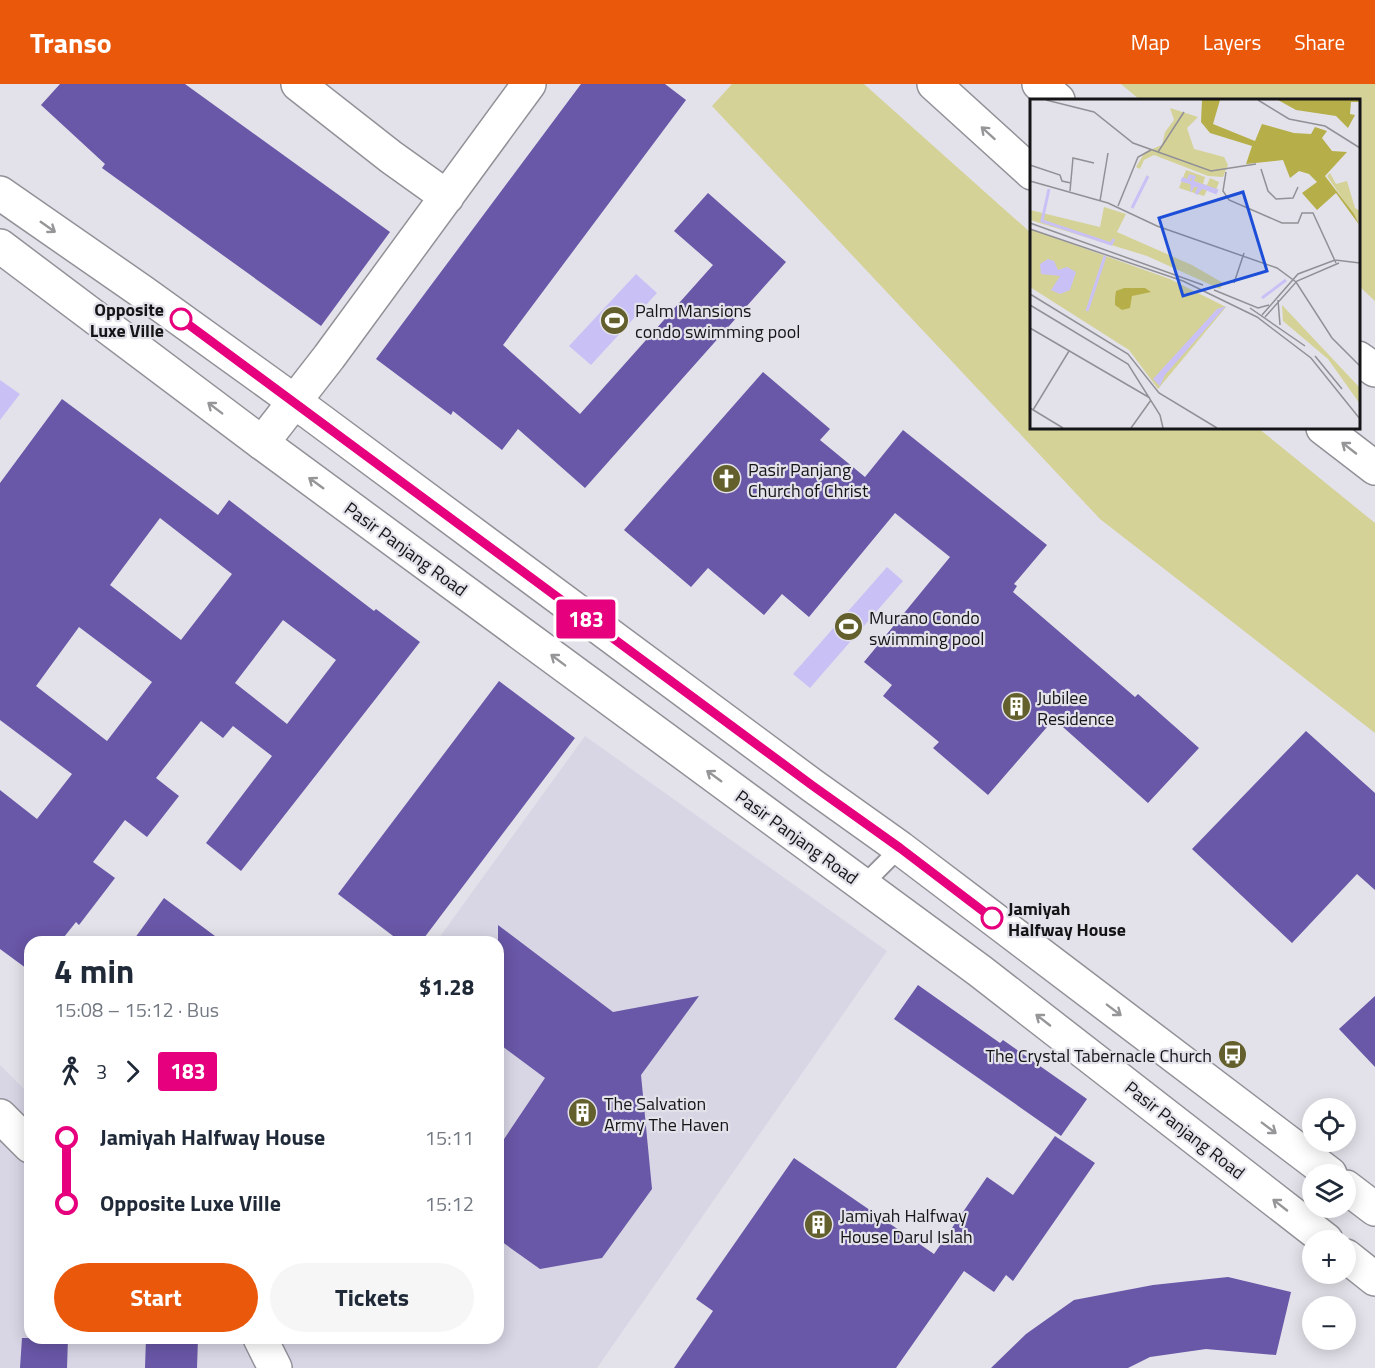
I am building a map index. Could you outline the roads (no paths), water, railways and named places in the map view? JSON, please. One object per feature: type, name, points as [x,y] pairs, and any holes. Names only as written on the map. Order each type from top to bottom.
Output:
[{"type":"main road","points":[[298,84],[391,157],[447,197]]},
{"type":"main road","points":[[262,443],[529,84]]},
{"type":"main road","points":[[934,84],[1030,171]]},
{"type":"main road","points":[[1040,84],[1057,99]]},
{"type":"main road","points":[[0,193],[294,401],[900,848],[1317,1164]]},
{"type":"main road","name":"Pasir Panjang Road","points":[[0,246],[262,443],[1010,994],[1313,1230]]},
{"type":"main road","points":[[1360,359],[1375,370]]},
{"type":"main road","points":[[1324,429],[1375,468]]},
{"type":"main road","points":[[0,1116],[18,1141]]},
{"type":"main road","points":[[1356,1194],[1375,1209]]},
{"type":"main road","points":[[1356,1264],[1375,1279]]},
{"type":"main road","points":[[263,1344],[275,1368]]},
{"type":"lane","points":[[863,885],[900,848]]},
{"type":"place","name":"Opposite Luxe Ville","points":[[181,319]]},
{"type":"place","name":"Palm Mansions condo swimming pool","points":[[614,320]]},
{"type":"place","name":"Pasir Panjang Church of Christ","points":[[727,479]]},
{"type":"place","name":"Murano Condo swimming pool","points":[[848,627]]},
{"type":"place","name":"Jubilee Residence","points":[[1016,707]]},
{"type":"place","name":"Jamiyah Halfway House","points":[[992,918]]},
{"type":"place","name":"The Crystal Tabernacle Church","points":[[1233,1055]]},
{"type":"place","name":"The Salvation Army The Haven","points":[[583,1113]]},
{"type":"place","name":"Jamiyah Halfway House Darul Islah","points":[[819,1225]]}]
